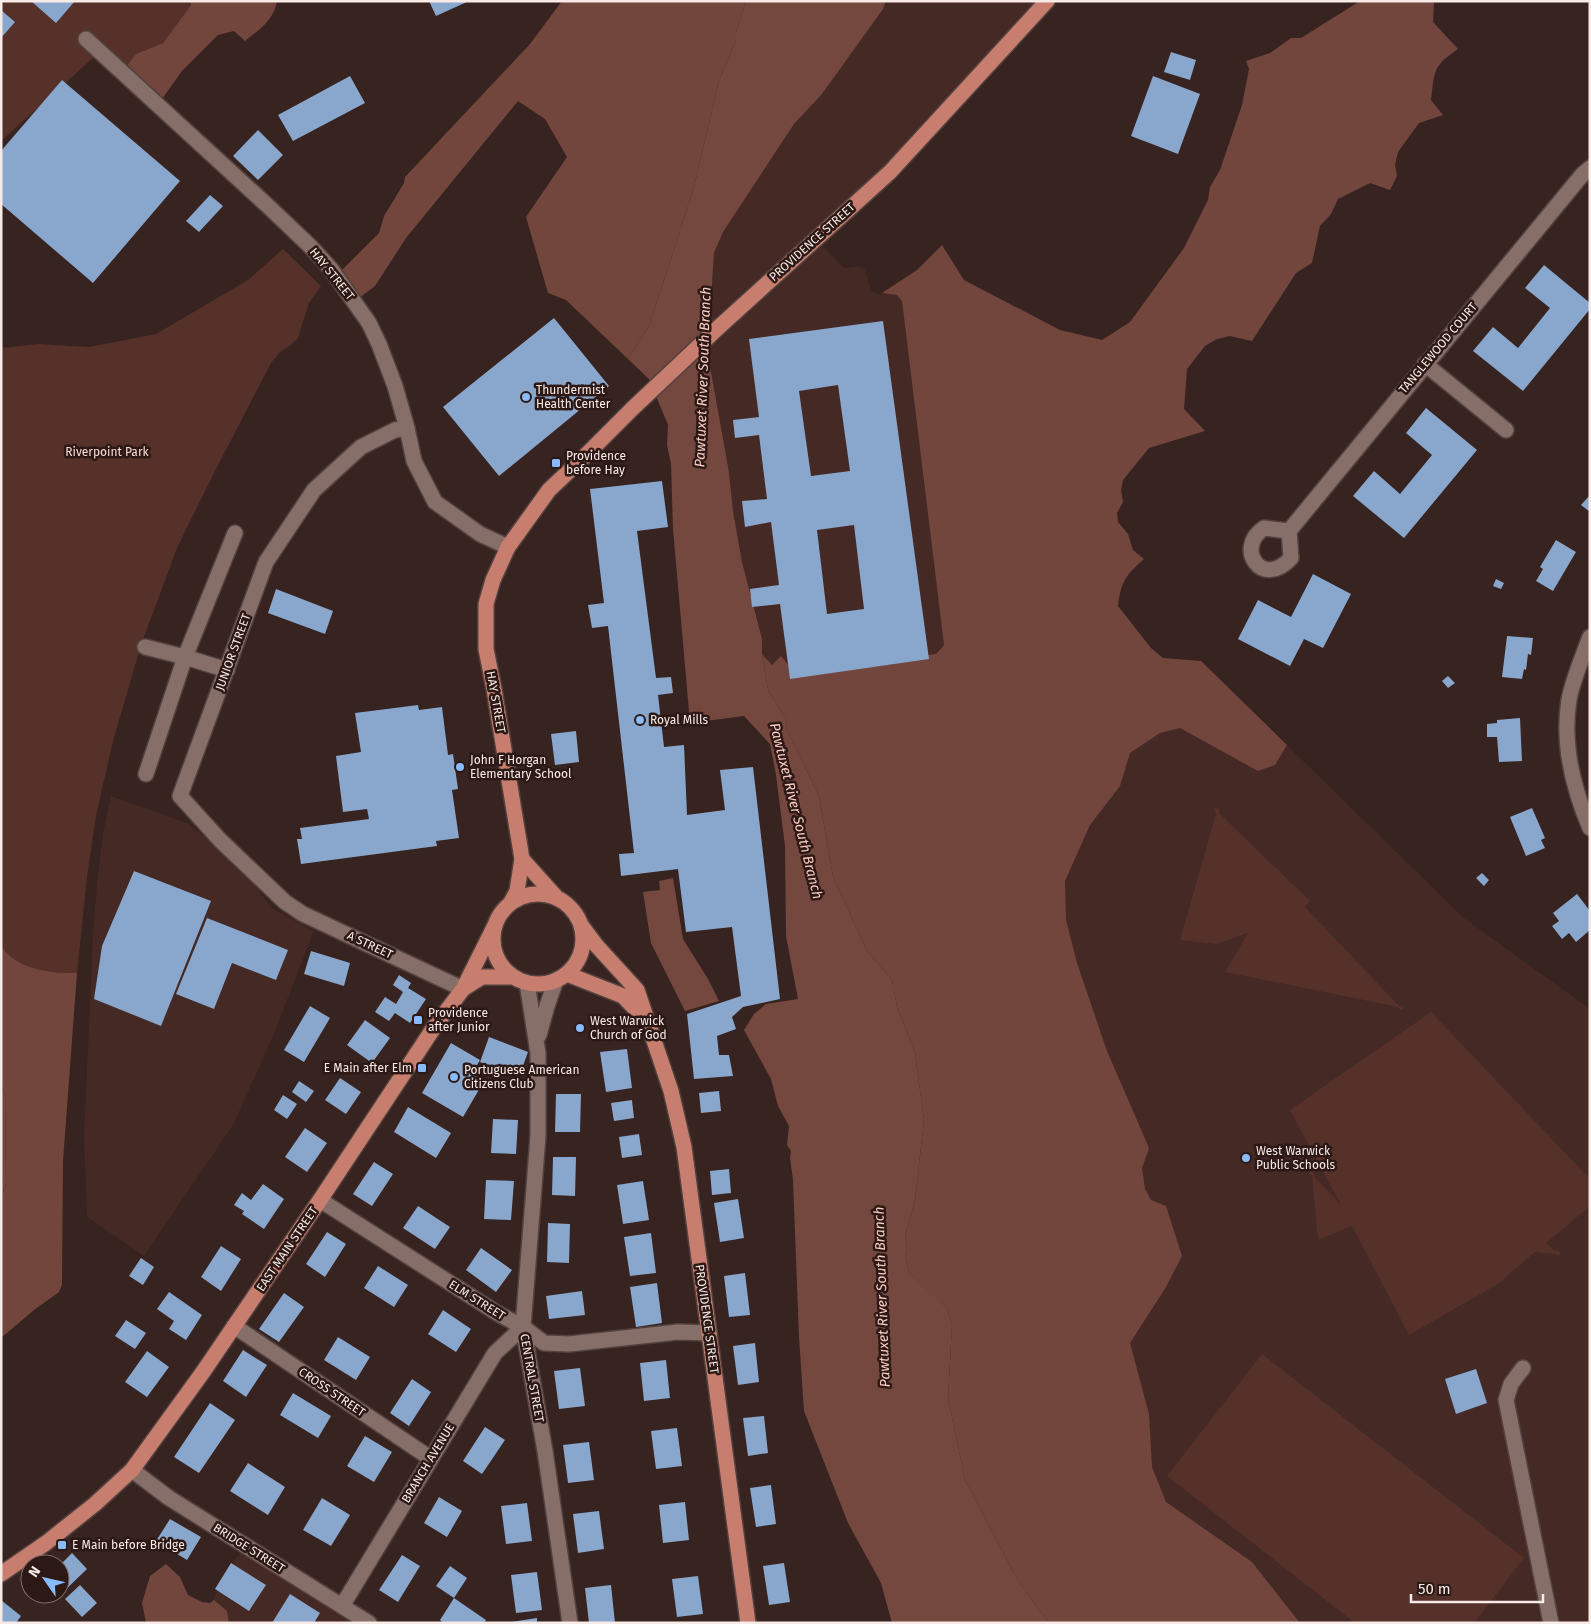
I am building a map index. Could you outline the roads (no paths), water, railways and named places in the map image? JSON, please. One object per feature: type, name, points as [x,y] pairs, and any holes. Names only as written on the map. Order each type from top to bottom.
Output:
[{"type":"main road","name":"PROVIDENCE STREET","points":[[508,547],[534,508],[549,490],[720,326],[890,172],[1048,1]]},
{"type":"main road","name":"HAY STREET","points":[[508,547],[486,604],[486,649],[522,859],[517,891],[510,904]]},
{"type":"main road","points":[[522,859],[557,898]]},
{"type":"main road","points":[[533,894],[545,894],[557,898],[568,904],[576,914],[581,925],[582,951],[576,964],[562,977],[542,984],[521,980],[503,967],[496,953],[493,938],[496,923],[510,904],[520,898],[533,894]]},
{"type":"main road","name":"EAST MAIN STREET","points":[[1,1574],[46,1543],[132,1470],[203,1372],[435,1026],[463,989],[496,923]]},
{"type":"main road","name":"PROVIDENCE STREET","points":[[581,925],[596,945],[637,990],[670,1090],[684,1146],[748,1623]]},
{"type":"main road","name":"EAST MAIN STREET","points":[[463,989],[482,977],[521,980]]},
{"type":"main road","name":"PROVIDENCE STREET","points":[[562,977],[623,996],[646,1020]]},
{"type":"street","name":"HAY STREET","points":[[86,39],[262,201],[311,247],[331,269],[368,323],[379,344],[395,386],[414,461],[435,502],[480,534],[508,547]]},
{"type":"street","name":"TANGLEWOOD COURT","points":[[1289,531],[1425,364],[1582,175],[1590,168]]},
{"type":"street","points":[[1425,364],[1506,430]]},
{"type":"street","name":"JUNIOR STREET","points":[[281,897],[220,840],[180,796],[266,562],[314,490],[361,447],[395,430],[407,428]]},
{"type":"street","points":[[146,774],[185,656],[235,533]]},
{"type":"street","points":[[1590,638],[1569,699],[1568,725],[1568,751],[1580,804],[1590,828]]},
{"type":"street","points":[[145,647],[185,656],[227,670]]},
{"type":"street","name":"A STREET","points":[[281,897],[285,902],[303,914],[463,989]]},
{"type":"street","points":[[538,1042],[547,1006],[562,977]]},
{"type":"street","points":[[521,980],[538,1042]]},
{"type":"street","name":"CENTRAL STREET","points":[[538,1042],[538,1136],[523,1327],[545,1451],[570,1623]]},
{"type":"street","name":"ELM STREET","points":[[320,1200],[497,1313],[523,1327],[544,1343],[569,1344],[678,1332],[710,1333]]},
{"type":"street","name":"CROSS STREET","points":[[234,1326],[430,1458]]},
{"type":"street","name":"BRANCH AVENUE","points":[[342,1606],[495,1353],[523,1327]]},
{"type":"street","points":[[1523,1368],[1511,1384],[1506,1400],[1551,1623]]},
{"type":"street","name":"BRIDGE STREET","points":[[132,1470],[169,1498],[369,1623]]},
{"type":"water","name":"Pawtuxet River South Branch","points":[[746,1],[886,1],[883,9],[822,94],[794,124],[723,232],[714,253],[709,331],[706,344],[729,472],[733,511],[742,562],[762,639],[762,654],[768,690],[787,721],[786,728],[819,796],[833,877],[867,951],[892,980],[897,1007],[915,1053],[924,1120],[915,1200],[905,1236],[907,1249],[905,1256],[909,1272],[947,1308],[952,1325],[948,1398],[965,1480],[1018,1581],[1049,1623],[892,1623],[881,1583],[848,1523],[804,1411],[793,1180],[791,1151],[787,1145],[789,1126],[778,1106],[771,1079],[744,1030],[754,1014],[766,1004],[798,999],[786,936],[785,846],[776,775],[770,744],[744,716],[690,723],[673,529],[671,464],[667,445],[668,425],[656,396],[654,384],[628,359],[651,323],[693,191],[719,81],[736,41],[736,32]]},
{"type":"water","points":[[673,878],[683,939],[708,979],[719,1001],[685,1011],[651,943],[643,892],[660,890],[659,881]]},
{"type":"water","points":[[1,1083],[5,1097],[6,1183],[1,1198]]},
{"type":"place","name":"Thundermist Health Center","points":[[526,397]]},
{"type":"place","name":"Providence before Hay","points":[[556,463]]},
{"type":"place","name":"Royal Mills","points":[[640,720]]},
{"type":"place","name":"John F Horgan Elementary School","points":[[460,767]]},
{"type":"place","name":"Providence after Junior","points":[[418,1020]]},
{"type":"place","name":"West Warwick Church of God","points":[[580,1028]]},
{"type":"place","name":"E Main after Elm","points":[[422,1068]]},
{"type":"place","name":"Portuguese American Citizens Club","points":[[454,1077]]},
{"type":"place","name":"West Warwick Public Schools","points":[[1246,1158]]},
{"type":"place","name":"E Main before Bridge","points":[[62,1545]]},
{"type":"park label","name":"Riverpoint Park","points":[[107,452]]}]
